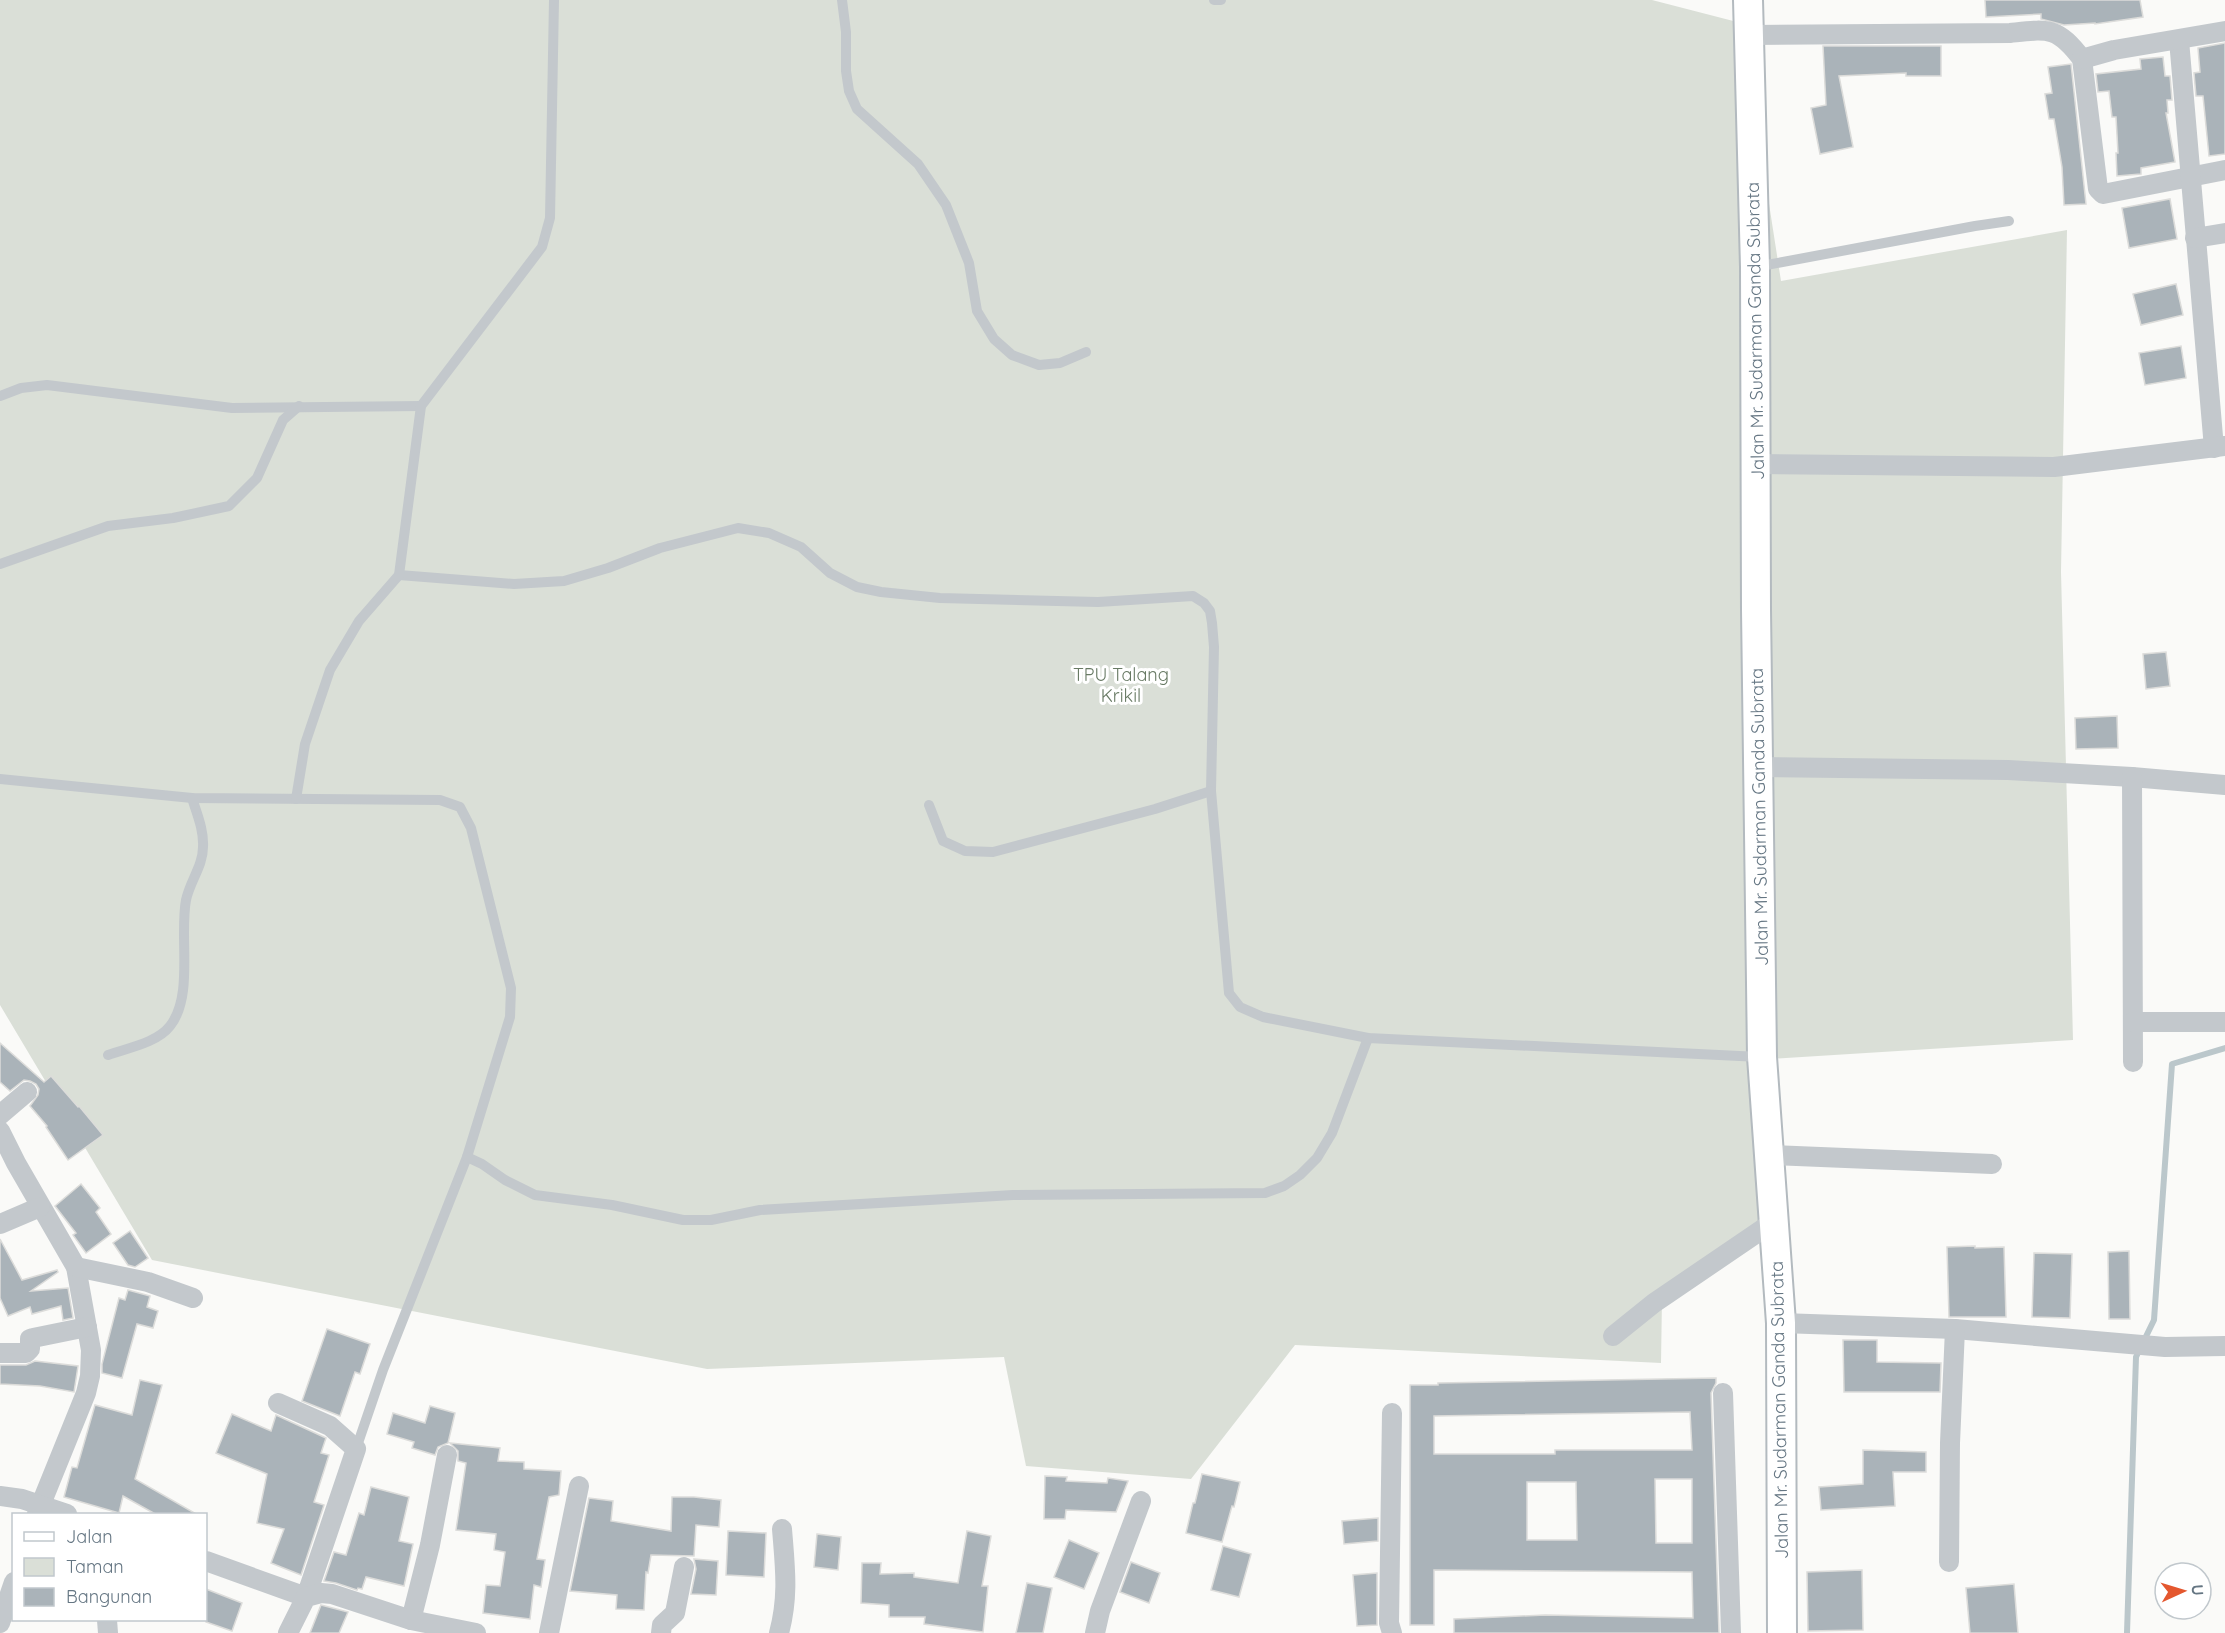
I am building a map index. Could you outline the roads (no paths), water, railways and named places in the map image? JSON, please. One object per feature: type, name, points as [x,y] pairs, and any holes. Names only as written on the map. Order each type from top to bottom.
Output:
[{"type":"street","name":"Jalan Mr. Sudarman Ganda Subrata","points":[[1748,0],[1751,35],[1755,267],[1761,1057],[1781,1323],[1782,1633]]},
{"type":"street","points":[[1751,35],[2010,33],[2045,30],[2059,34],[2082,59],[2100,193],[2225,170]]},
{"type":"street","points":[[2082,59],[2114,50],[2225,31]]},
{"type":"street","points":[[1757,464],[2055,467],[2220,447],[2195,238],[2179,40]]},
{"type":"street","points":[[2195,238],[2225,233]]},
{"type":"street","points":[[1759,767],[2008,771],[2132,777],[2225,785]]},
{"type":"street","points":[[2132,777],[2133,1062]]},
{"type":"street","points":[[2133,1022],[2225,1022]]},
{"type":"street","points":[[0,1115],[27,1092]]},
{"type":"street","points":[[0,1131],[40,1207],[76,1267],[92,1363],[86,1393],[38,1510]]},
{"type":"street","points":[[1769,1155],[1992,1164]]},
{"type":"street","points":[[0,1224],[40,1207]]},
{"type":"street","points":[[1613,1336],[1654,1303],[1773,1222]]},
{"type":"street","points":[[76,1267],[148,1282],[193,1298]]},
{"type":"street","points":[[1781,1323],[1955,1329],[2122,1341],[2165,1347],[2225,1346]]},
{"type":"street","points":[[0,1353],[26,1353],[30,1349],[30,1341],[33,1338],[87,1327]]},
{"type":"street","points":[[1949,1562],[1950,1443],[1955,1329]]},
{"type":"street","points":[[1724,1393],[1731,1633]]},
{"type":"street","points":[[278,1403],[330,1426],[356,1449],[306,1597],[288,1633]]},
{"type":"street","points":[[1392,1413],[1389,1623],[1392,1633]]},
{"type":"street","points":[[411,1620],[430,1545],[447,1455]]},
{"type":"street","points":[[549,1633],[579,1486]]},
{"type":"street","points":[[0,1496],[22,1499],[38,1510],[55,1513]]},
{"type":"street","points":[[1095,1633],[1141,1501]]},
{"type":"street","points":[[779,1633],[787,1593],[782,1529]]},
{"type":"street","points":[[207,1561],[306,1597],[321,1593],[332,1594],[411,1620],[476,1633]]},
{"type":"street","points":[[661,1633],[662,1624],[675,1613],[684,1567]]},
{"type":"street","points":[[0,1623],[12,1588]]},
{"type":"lane","points":[[296,799],[305,744],[330,670],[359,621],[399,575],[421,406],[542,247],[550,218],[554,0]]},
{"type":"lane","points":[[842,0],[846,32],[846,71],[849,91],[857,109],[918,164],[946,205],[969,263],[977,311],[994,339],[1012,355],[1039,364],[1060,363],[1086,352]]},
{"type":"lane","points":[[1214,0],[1221,0]]},
{"type":"lane","points":[[1755,267],[2009,221]]},
{"type":"lane","points":[[0,396],[21,388],[46,385],[232,408],[421,406]]},
{"type":"lane","points":[[0,564],[108,526],[173,518],[229,506],[257,478],[283,420],[299,406]]},
{"type":"lane","points":[[399,575],[514,584],[564,581],[608,568],[660,548],[738,528],[769,533],[801,547],[830,573],[857,587],[881,592],[940,598],[1098,602],[1193,596],[1204,603],[1210,611],[1213,631],[1210,791],[1229,993],[1240,1007],[1263,1017],[1368,1038],[1761,1057]]},
{"type":"lane","points":[[0,779],[192,798],[440,800],[460,807],[471,828],[511,987],[510,1017],[467,1156],[383,1370],[356,1449]]},
{"type":"lane","points":[[929,805],[943,841],[965,851],[993,852],[1155,809],[1210,791]]},
{"type":"lane","points":[[108,1055],[150,1040],[168,1029],[178,1016],[182,993],[186,899],[202,860],[203,846],[201,828],[192,798]]},
{"type":"lane","points":[[467,1156],[505,1180],[535,1195],[612,1205],[683,1220],[711,1221],[760,1210],[1012,1195],[1264,1193],[1284,1186],[1300,1175],[1317,1158],[1332,1133],[1368,1038]]},
{"type":"waterway","points":[[2127,1633],[2136,1357],[2154,1320],[2172,1064],[2225,1048]]},
{"type":"park label","name":"TPU Talang Krikil","points":[[1121,684]]}]
